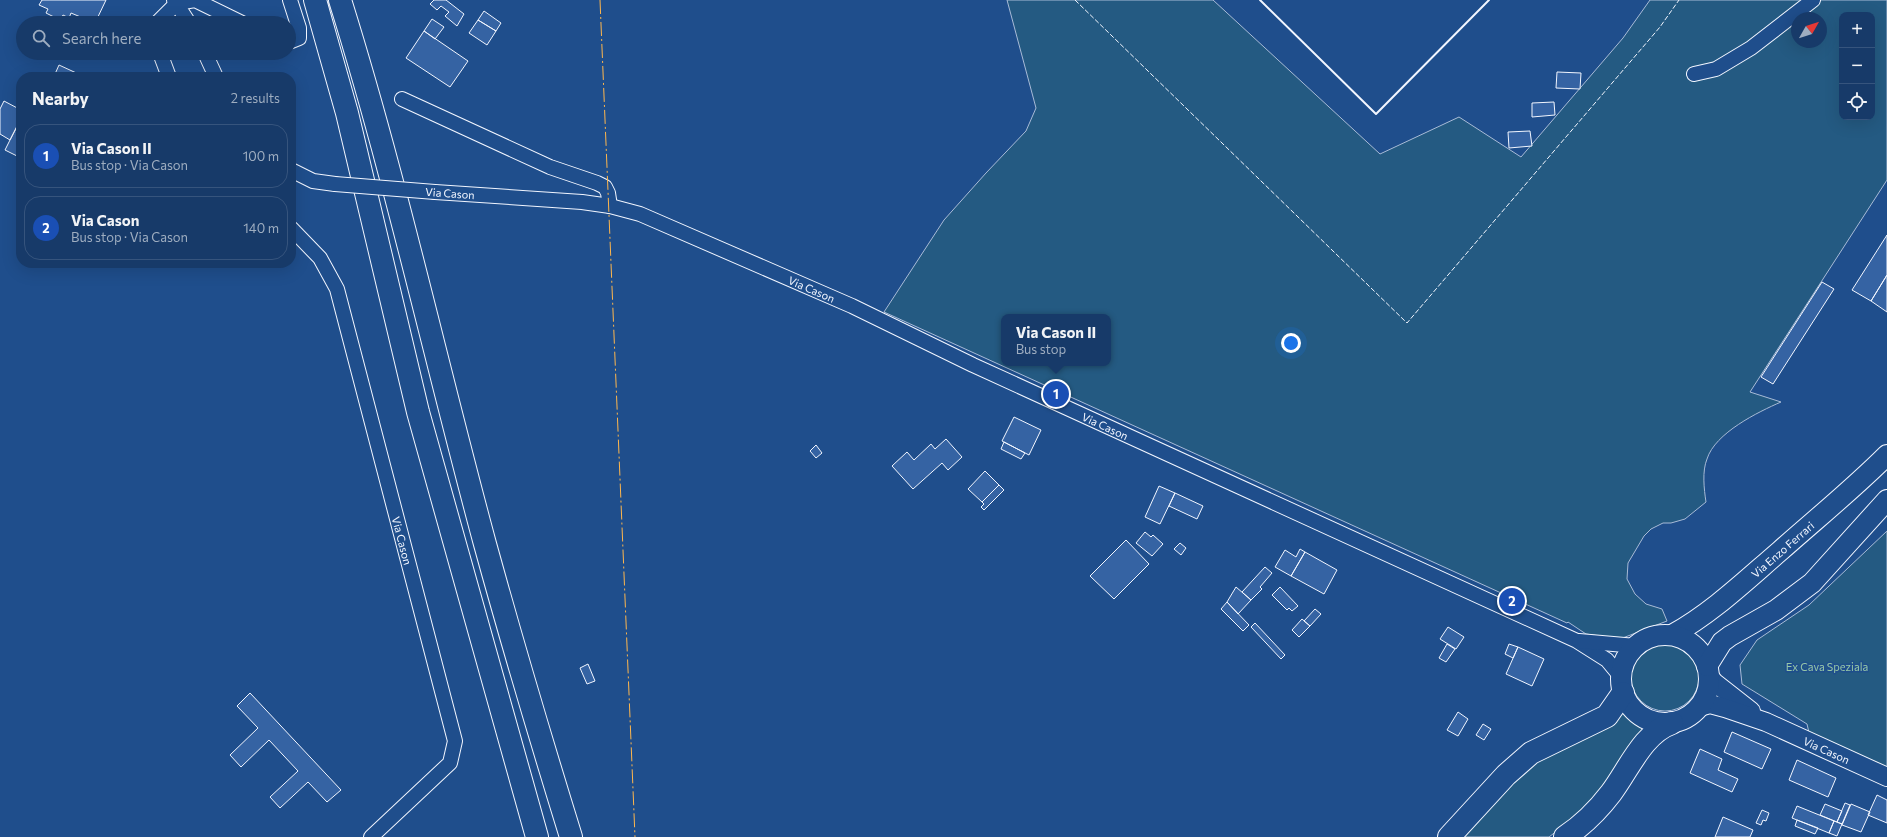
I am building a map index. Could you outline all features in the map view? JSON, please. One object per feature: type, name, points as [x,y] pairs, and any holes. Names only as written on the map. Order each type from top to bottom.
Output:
[{"type":"highway","points":[[315,0],[347,113],[418,412],[537,837]]},
{"type":"highway","points":[[340,0],[372,108],[485,545],[571,837]]},
{"type":"highway","points":[[1449,837],[1506,776],[1531,753],[1607,716],[1622,685]]},
{"type":"highway","points":[[1565,837],[1577,829],[1596,811],[1611,793],[1649,737],[1661,726],[1672,723]]},
{"type":"main road","name":"Via Enzo Ferrari","points":[[1672,636],[1695,622],[1730,594],[1863,479],[1887,455]]},
{"type":"main road","points":[[1708,671],[1702,655],[1694,646],[1683,639],[1659,635],[1647,639],[1636,646],[1625,660],[1622,685],[1630,706],[1642,717],[1657,723],[1672,723],[1687,718],[1699,707],[1707,692],[1708,671],[1722,642],[1776,610],[1812,583],[1887,500]]},
{"type":"street","points":[[163,16],[175,2],[195,0],[228,16]]},
{"type":"street","points":[[290,0],[295,16]]},
{"type":"street","points":[[1694,74],[1716,70],[1745,52],[1813,0]]},
{"type":"street","points":[[175,2],[184,16]]},
{"type":"street","points":[[296,19],[299,28],[299,38],[296,39]]},
{"type":"street","points":[[163,60],[167,72]]},
{"type":"street","points":[[208,60],[214,72]]},
{"type":"street","points":[[402,99],[550,167],[605,187],[610,206]]},
{"type":"street","name":"Via Cason","points":[[296,172],[313,181],[335,184],[582,202],[610,206],[640,214],[680,230],[852,306],[973,365],[1577,641],[1607,660],[1622,685]]},
{"type":"street","name":"Via Cason","points":[[296,233],[320,258],[337,289],[455,741],[450,762],[371,837]]},
{"type":"street","name":"Via Cason","points":[[1577,641],[1636,646]]},
{"type":"street","name":"Via Cason","points":[[1708,671],[1714,682],[1766,722]]},
{"type":"street","name":"Via Cason","points":[[1699,707],[1710,704],[1766,722],[1887,777]]},
{"type":"green space","points":[[1007,0],[1213,0],[1380,154],[1459,117],[1521,157],[1623,38],[1650,0],[1887,0],[1887,180],[1750,392],[1781,402],[1738,424],[1719,441],[1712,449],[1705,464],[1704,480],[1706,502],[1685,519],[1671,523],[1663,523],[1651,529],[1644,536],[1628,563],[1627,579],[1635,594],[1646,604],[1662,609],[1667,621],[1620,639],[1586,634],[1568,622],[1567,623],[1003,366],[1111,366],[1111,314],[1001,314],[1001,365],[884,312],[944,220],[1026,131],[1036,108]]},
{"type":"green space","name":"Ex Cava Speziala","points":[[1887,531],[1887,769],[1810,737],[1807,724],[1742,684],[1740,665],[1757,640],[1809,605]]},
{"type":"green space","points":[[1665,643],[1678,646],[1689,653],[1696,664],[1699,677],[1696,690],[1689,701],[1678,708],[1665,711],[1652,708],[1641,701],[1634,690],[1631,677],[1634,664],[1641,653],[1652,646]]},
{"type":"green space","points":[[1621,707],[1633,718],[1646,726],[1621,768],[1580,813],[1549,837],[1459,837],[1517,775]]},
{"type":"building","points":[[42,0],[106,0],[98,16],[78,16],[71,13],[70,16],[52,16],[46,13],[48,9],[39,5]]},
{"type":"building","points":[[434,0],[446,0],[464,14],[457,26],[445,16],[449,12],[441,6],[437,10],[430,4]]},
{"type":"building","points":[[484,11],[501,23],[496,31],[478,20]]},
{"type":"building","points":[[432,19],[444,27],[435,39],[424,31]]},
{"type":"building","points":[[478,20],[496,31],[487,45],[469,33]]},
{"type":"building","points":[[424,31],[468,61],[450,87],[406,58]]},
{"type":"building","points":[[59,65],[74,72],[56,72]]},
{"type":"building","points":[[1557,72],[1581,73],[1580,89],[1556,88]]},
{"type":"building","points":[[4,101],[16,107],[16,129],[10,140],[0,134],[0,109]]},
{"type":"building","points":[[1554,102],[1555,115],[1532,117],[1532,103]]},
{"type":"building","points":[[16,128],[16,156],[5,150]]},
{"type":"building","points":[[1530,131],[1532,146],[1509,148],[1508,132]]},
{"type":"building","points":[[1887,235],[1887,275],[1871,301],[1852,290]]},
{"type":"building","points":[[1887,275],[1887,312],[1871,301]]},
{"type":"building","points":[[1822,282],[1834,289],[1773,384],[1761,377]]},
{"type":"building","points":[[1014,417],[1041,430],[1029,455],[1002,441]]},
{"type":"building","points":[[946,439],[962,457],[948,470],[942,463],[913,489],[892,466],[907,452],[914,460],[931,444],[935,449]]},
{"type":"building","points":[[1004,442],[1025,453],[1021,459],[1001,449]]},
{"type":"building","points":[[816,445],[822,453],[816,458],[810,451]]},
{"type":"building","points":[[985,471],[999,485],[982,502],[968,489]]},
{"type":"building","points":[[999,485],[1004,490],[984,510],[981,507],[984,504],[982,502]]},
{"type":"building","points":[[1159,486],[1175,493],[1160,524],[1145,517]]},
{"type":"building","points":[[1175,493],[1203,506],[1197,519],[1169,506]]},
{"type":"building","points":[[1145,532],[1151,537],[1153,535],[1163,544],[1152,556],[1136,543]]},
{"type":"building","points":[[1126,540],[1149,564],[1114,599],[1090,576]]},
{"type":"building","points":[[1180,543],[1186,548],[1181,555],[1174,549]]},
{"type":"building","points":[[1300,549],[1305,552],[1291,576],[1275,567],[1285,550],[1296,557]]},
{"type":"building","points":[[1305,552],[1337,570],[1324,594],[1291,576]]},
{"type":"building","points":[[1265,567],[1272,573],[1260,587],[1262,589],[1251,600],[1242,592]]},
{"type":"building","points":[[1236,587],[1251,600],[1238,614],[1227,602]]},
{"type":"building","points":[[1280,587],[1298,606],[1292,611],[1289,608],[1287,610],[1272,595]]},
{"type":"building","points":[[1227,602],[1249,625],[1243,631],[1221,609]]},
{"type":"building","points":[[1315,609],[1321,614],[1310,626],[1304,621]]},
{"type":"building","points":[[1302,619],[1310,626],[1299,637],[1292,630]]},
{"type":"building","points":[[1255,623],[1285,655],[1281,659],[1251,627]]},
{"type":"building","points":[[1448,627],[1464,637],[1456,649],[1440,639]]},
{"type":"building","points":[[1447,644],[1455,649],[1446,662],[1439,658]]},
{"type":"building","points":[[1509,644],[1518,647],[1513,658],[1505,654]]},
{"type":"building","points":[[1518,647],[1544,659],[1532,686],[1506,674]]},
{"type":"building","points":[[588,664],[595,681],[587,684],[580,668]]},
{"type":"building","points":[[250,693],[341,790],[327,802],[308,782],[280,808],[270,797],[298,771],[269,740],[241,767],[230,755],[258,728],[237,706]]},
{"type":"building","points":[[1458,712],[1468,719],[1458,736],[1447,730]]},
{"type":"building","points":[[1483,724],[1491,729],[1484,740],[1476,735]]},
{"type":"building","points":[[1732,732],[1771,749],[1762,769],[1724,752]]},
{"type":"building","points":[[1700,749],[1722,759],[1718,770],[1738,779],[1732,792],[1690,773]]},
{"type":"building","points":[[1797,760],[1836,778],[1828,797],[1789,780]]},
{"type":"building","points":[[1877,795],[1887,800],[1887,823],[1868,815]]},
{"type":"building","points":[[1845,803],[1850,805],[1842,824],[1837,822]]},
{"type":"building","points":[[1825,804],[1842,811],[1837,822],[1820,815]]},
{"type":"building","points":[[1851,804],[1870,812],[1861,832],[1842,825]]},
{"type":"building","points":[[1797,806],[1834,821],[1829,833],[1792,818]]},
{"type":"building","points":[[1762,810],[1769,813],[1766,821],[1763,820],[1761,825],[1756,823]]},
{"type":"building","points":[[1723,817],[1753,830],[1750,837],[1715,837]]},
{"type":"building","points":[[1797,820],[1818,828],[1815,834],[1795,826]]},
{"type":"building","points":[[1834,821],[1842,824],[1837,836],[1829,833]]},
{"type":"fence","points":[[1075,0],[1407,323],[1660,27],[1679,0]]},
{"type":"wall","points":[[1260,0],[1376,114],[1489,0]]},
{"type":"power","points":[[600,0],[635,837]]},
{"type":"place","name":"Via Cason II","points":[[1056,394]]},
{"type":"place","name":"Via Cason","points":[[1512,601]]}]
